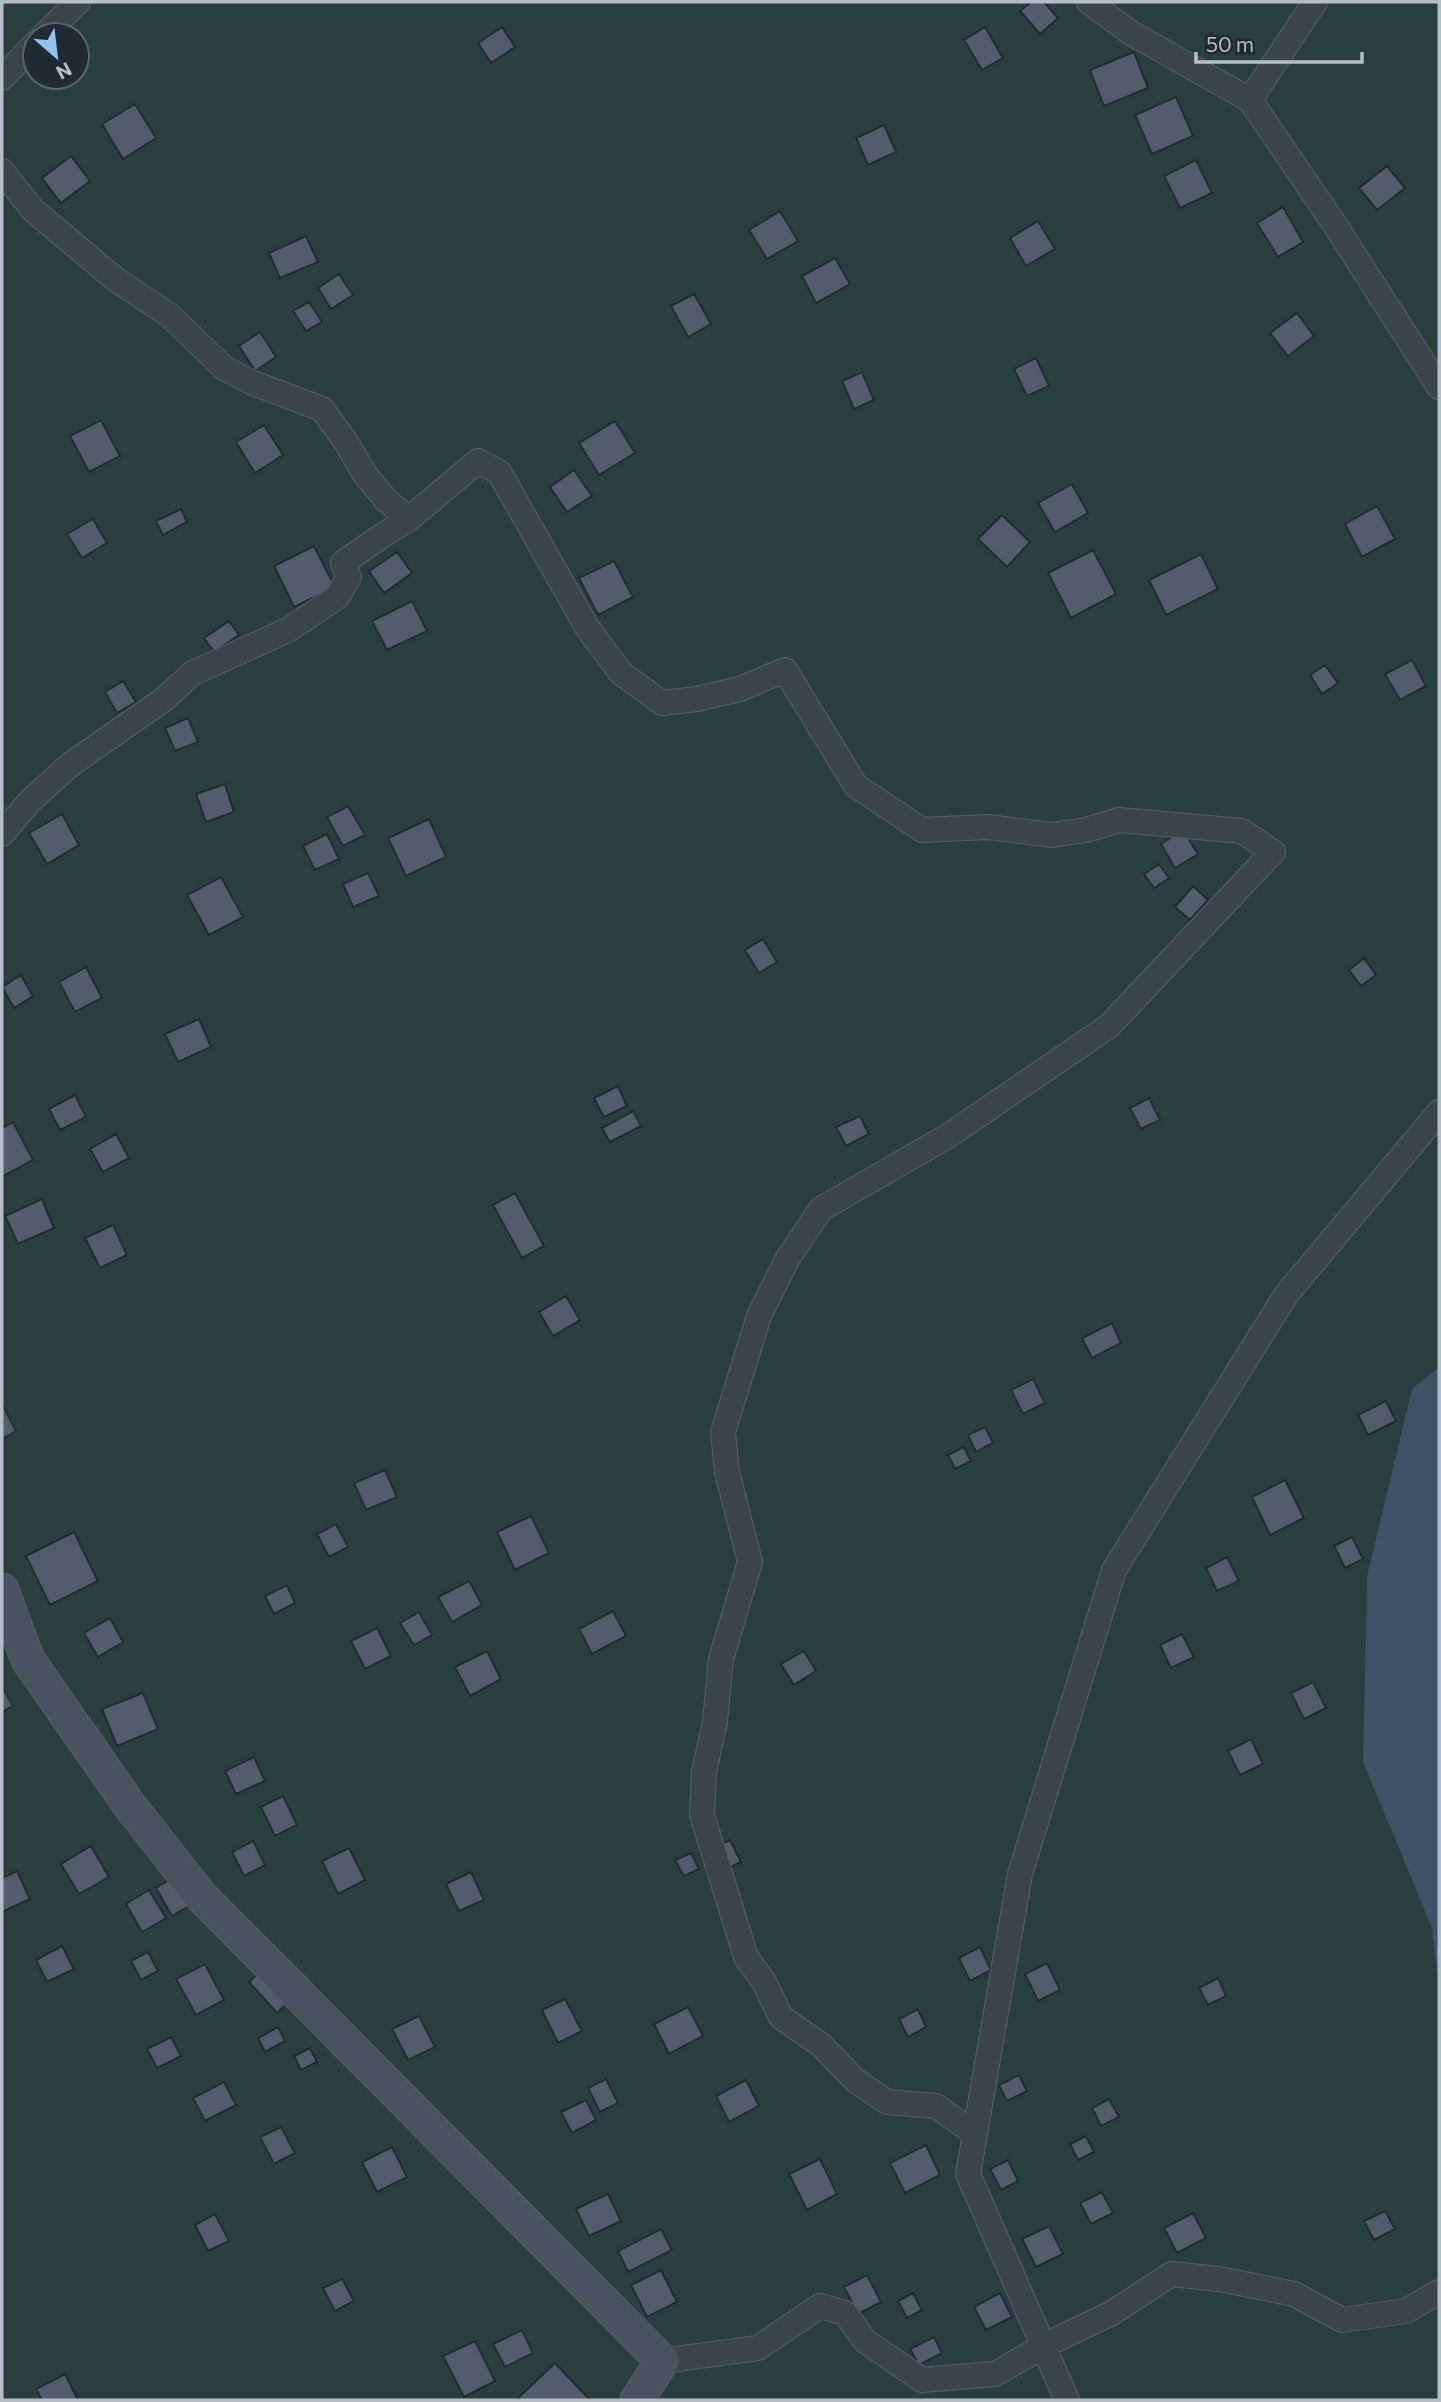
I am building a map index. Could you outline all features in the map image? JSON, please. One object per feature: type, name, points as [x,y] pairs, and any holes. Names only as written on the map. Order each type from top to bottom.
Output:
[{"type":"main road","points":[[2,1590],[28,1660],[130,1806],[200,1895],[662,2361],[637,2400]]},
{"type":"street","points":[[58,21],[78,2]]},
{"type":"street","points":[[1089,2],[1131,33],[1250,100],[1335,225],[1439,387]]},
{"type":"street","points":[[1250,100],[1315,2]]},
{"type":"street","points":[[2,78],[21,58]]},
{"type":"street","points":[[2,171],[41,217],[115,279],[169,315],[224,368],[253,383],[322,409],[364,473],[386,500],[409,519]]},
{"type":"street","points":[[2,834],[30,801],[71,764],[163,700],[193,673],[288,630],[337,597],[349,577],[343,563],[409,519],[478,461],[499,472],[587,627],[621,673],[662,703],[697,699],[740,689],[785,670],[856,786],[922,830],[988,827],[1052,835],[1087,830],[1119,820],[1242,831],[1273,852],[1109,1026],[948,1136],[821,1209],[788,1258],[759,1316],[723,1432],[727,1472],[750,1562],[721,1659],[715,1722],[704,1772],[702,1815],[746,1957],[764,1982],[781,2017],[821,2045],[855,2080],[887,2102],[936,2106],[975,2134]]},
{"type":"street","points":[[1067,2400],[968,2175],[1020,1874],[1114,1570],[1286,1295],[1439,1112]]},
{"type":"street","points":[[662,2361],[758,2348],[820,2306],[845,2313],[865,2342],[922,2380],[995,2374],[1110,2314],[1172,2274],[1294,2294],[1342,2320],[1406,2311],[1439,2292]]},
{"type":"green space","points":[[2,2],[1439,2],[1439,1367],[1412,1389],[1367,1576],[1363,1762],[1432,1928],[1439,1991],[1439,2400],[2,2400]]},
{"type":"water","points":[[1439,1367],[1439,1991],[1432,1928],[1363,1762],[1367,1576],[1412,1389]]},
{"type":"building","points":[[1031,2],[1044,2],[1058,18],[1040,34],[1020,11]]},
{"type":"building","points":[[502,27],[515,47],[491,63],[478,43]]},
{"type":"building","points":[[985,27],[1003,58],[982,70],[964,40]]},
{"type":"building","points":[[1134,52],[1148,88],[1104,106],[1090,70]]},
{"type":"building","points":[[1176,97],[1193,136],[1152,154],[1135,115]]},
{"type":"building","points":[[135,104],[156,138],[123,159],[102,124]]},
{"type":"building","points":[[884,125],[896,152],[868,165],[856,138]]},
{"type":"building","points":[[71,156],[90,181],[61,203],[42,178]]},
{"type":"building","points":[[1196,160],[1212,193],[1180,208],[1164,176]]},
{"type":"building","points":[[1387,166],[1405,188],[1377,210],[1359,188]]},
{"type":"building","points":[[1283,207],[1303,242],[1278,257],[1257,223]]},
{"type":"building","points":[[780,211],[798,241],[767,259],[749,230]]},
{"type":"building","points":[[1038,221],[1055,249],[1026,266],[1010,238]]},
{"type":"building","points":[[306,236],[318,262],[280,278],[269,253]]},
{"type":"building","points":[[835,258],[850,284],[816,303],[802,276]]},
{"type":"building","points":[[339,274],[353,295],[331,309],[318,288]]},
{"type":"building","points":[[694,294],[711,324],[688,337],[671,306]]},
{"type":"building","points":[[309,302],[322,322],[306,331],[293,311]]},
{"type":"building","points":[[1297,313],[1314,336],[1288,356],[1270,333]]},
{"type":"building","points":[[260,332],[276,357],[255,371],[239,346]]},
{"type":"building","points":[[1036,358],[1049,386],[1027,396],[1014,369]]},
{"type":"building","points":[[862,372],[874,400],[854,409],[842,381]]},
{"type":"building","points":[[101,420],[120,456],[89,472],[70,436]]},
{"type":"building","points":[[615,421],[635,453],[599,475],[579,443]]},
{"type":"building","points":[[264,425],[283,455],[255,473],[236,442]]},
{"type":"building","points":[[574,470],[592,496],[567,512],[550,487]]},
{"type":"building","points":[[1072,484],[1088,513],[1055,532],[1038,503]]},
{"type":"building","points":[[1377,506],[1395,539],[1362,557],[1345,524]]},
{"type":"building","points":[[181,509],[187,522],[163,535],[156,521]]},
{"type":"building","points":[[1002,515],[1030,542],[1007,567],[978,539]]},
{"type":"building","points":[[93,519],[107,543],[82,558],[67,534]]},
{"type":"building","points":[[314,546],[335,587],[294,607],[274,566]]},
{"type":"building","points":[[1093,550],[1116,594],[1071,618],[1048,573]]},
{"type":"building","points":[[397,552],[412,573],[384,593],[369,571]]},
{"type":"building","points":[[1201,554],[1218,589],[1166,615],[1149,580]]},
{"type":"building","points":[[614,561],[633,597],[598,615],[579,578]]},
{"type":"building","points":[[412,601],[427,631],[387,650],[372,621]]},
{"type":"building","points":[[229,621],[239,635],[214,652],[204,638]]},
{"type":"building","points":[[1412,660],[1426,686],[1400,700],[1385,674]]},
{"type":"building","points":[[1325,665],[1338,683],[1322,694],[1310,675]]},
{"type":"building","points":[[123,681],[136,702],[117,713],[105,692]]},
{"type":"building","points":[[188,718],[198,742],[175,751],[165,728]]},
{"type":"building","points":[[225,784],[234,812],[206,822],[196,794]]},
{"type":"building","points":[[348,806],[365,835],[343,846],[327,817]]},
{"type":"building","points":[[62,814],[79,845],[47,864],[29,833]]},
{"type":"building","points":[[429,819],[446,857],[406,876],[388,838]]},
{"type":"building","points":[[1183,830],[1198,854],[1175,868],[1161,844]]},
{"type":"building","points":[[327,834],[339,859],[315,870],[303,846]]},
{"type":"building","points":[[1159,864],[1169,878],[1154,888],[1144,874]]},
{"type":"building","points":[[368,873],[379,896],[353,907],[343,884]]},
{"type":"building","points":[[221,877],[243,917],[209,935],[187,895]]},
{"type":"building","points":[[1193,886],[1208,900],[1190,920],[1175,907]]},
{"type":"building","points":[[763,939],[777,962],[759,973],[745,950]]},
{"type":"building","points":[[1364,958],[1376,975],[1361,986],[1349,970]]},
{"type":"building","points":[[86,967],[102,998],[75,1012],[59,982]]},
{"type":"building","points":[[21,975],[33,996],[14,1008],[2,987]]},
{"type":"building","points":[[199,1019],[211,1047],[178,1062],[165,1034]]},
{"type":"building","points":[[618,1086],[627,1106],[604,1117],[594,1098]]},
{"type":"building","points":[[75,1095],[86,1117],[60,1130],[49,1109]]},
{"type":"building","points":[[1149,1098],[1160,1120],[1141,1129],[1130,1108]]},
{"type":"building","points":[[633,1111],[641,1126],[610,1142],[602,1128]]},
{"type":"building","points":[[860,1116],[869,1134],[846,1146],[836,1127]]},
{"type":"building","points":[[13,1122],[33,1160],[2,1177],[2,1128]]},
{"type":"building","points":[[116,1134],[129,1158],[103,1172],[90,1149]]},
{"type":"building","points":[[515,1193],[544,1246],[522,1258],[493,1205]]},
{"type":"building","points":[[42,1199],[54,1228],[18,1244],[5,1216]]},
{"type":"building","points":[[113,1225],[127,1255],[100,1268],[85,1238]]},
{"type":"building","points":[[566,1296],[580,1320],[553,1336],[539,1312]]},
{"type":"building","points":[[1112,1323],[1121,1343],[1092,1358],[1082,1338]]},
{"type":"building","points":[[1033,1379],[1045,1403],[1023,1414],[1011,1390]]},
{"type":"building","points":[[1386,1401],[1396,1421],[1368,1435],[1358,1415]]},
{"type":"building","points":[[2,1404],[16,1431],[2,1439]]},
{"type":"building","points":[[985,1427],[993,1443],[976,1452],[968,1435]]},
{"type":"building","points":[[964,1447],[971,1461],[955,1469],[948,1455]]},
{"type":"building","points":[[385,1470],[397,1497],[366,1510],[354,1483]]},
{"type":"building","points":[[1285,1480],[1304,1518],[1270,1535],[1252,1497]]},
{"type":"building","points":[[531,1516],[549,1553],[515,1570],[497,1532]]},
{"type":"building","points":[[336,1524],[348,1547],[329,1557],[317,1534]]},
{"type":"building","points":[[74,1532],[98,1581],[50,1605],[26,1556]]},
{"type":"building","points":[[1352,1537],[1363,1559],[1345,1568],[1334,1546]]},
{"type":"building","points":[[1227,1557],[1239,1581],[1217,1591],[1206,1568]]},
{"type":"building","points":[[469,1581],[482,1605],[452,1622],[438,1597]]},
{"type":"building","points":[[287,1585],[295,1603],[274,1614],[265,1596]]},
{"type":"building","points":[[613,1611],[626,1636],[592,1654],[579,1629]]},
{"type":"building","points":[[419,1612],[432,1635],[414,1645],[400,1623]]},
{"type":"building","points":[[110,1618],[123,1642],[98,1657],[84,1633]]},
{"type":"building","points":[[377,1628],[391,1656],[365,1669],[351,1641]]},
{"type":"building","points":[[1182,1634],[1194,1657],[1171,1668],[1160,1645]]},
{"type":"building","points":[[487,1651],[501,1679],[470,1696],[455,1667]]},
{"type":"building","points":[[804,1651],[816,1671],[794,1685],[781,1664]]},
{"type":"building","points":[[1313,1682],[1326,1708],[1304,1719],[1291,1693]]},
{"type":"building","points":[[2,1686],[13,1706],[2,1712]]},
{"type":"building","points":[[143,1693],[158,1729],[117,1746],[102,1709]]},
{"type":"building","points":[[1251,1739],[1263,1764],[1240,1775],[1228,1751]]},
{"type":"building","points":[[254,1757],[265,1781],[236,1794],[225,1771]]},
{"type":"building","points":[[283,1796],[297,1825],[275,1836],[261,1807]]},
{"type":"building","points":[[730,1840],[741,1862],[727,1869],[716,1847]]},
{"type":"building","points":[[253,1841],[265,1865],[244,1876],[232,1852]]},
{"type":"building","points":[[91,1846],[109,1877],[79,1894],[61,1864]]},
{"type":"building","points":[[349,1848],[365,1880],[338,1894],[322,1861]]},
{"type":"building","points":[[691,1853],[699,1869],[684,1876],[675,1860]]},
{"type":"building","points":[[17,1871],[30,1899],[2,1912],[2,1878]]},
{"type":"building","points":[[471,1872],[484,1900],[459,1911],[446,1884]]},
{"type":"building","points":[[177,1875],[194,1903],[172,1916],[156,1888]]},
{"type":"building","points":[[149,1890],[166,1918],[142,1932],[126,1904]]},
{"type":"building","points":[[62,1946],[74,1969],[47,1982],[36,1960]]},
{"type":"building","points":[[980,1947],[991,1970],[970,1981],[959,1958]]},
{"type":"building","points":[[148,1952],[158,1971],[141,1980],[131,1961]]},
{"type":"building","points":[[1047,1963],[1060,1990],[1038,2001],[1025,1974]]},
{"type":"building","points":[[205,1964],[224,2000],[196,2015],[176,1979]]},
{"type":"building","points":[[264,1968],[292,1998],[277,2013],[249,1982]]},
{"type":"building","points":[[1218,1978],[1226,1996],[1208,2005],[1199,1988]]},
{"type":"building","points":[[565,1999],[582,2031],[558,2043],[542,2010]]},
{"type":"building","points":[[688,2007],[703,2036],[669,2054],[654,2024]]},
{"type":"building","points":[[918,2009],[926,2027],[908,2037],[899,2019]]},
{"type":"building","points":[[419,2016],[435,2047],[408,2060],[392,2029]]},
{"type":"building","points":[[278,2027],[285,2041],[265,2052],[258,2038]]},
{"type":"building","points":[[171,2037],[181,2056],[157,2068],[147,2049]]},
{"type":"building","points":[[310,2048],[317,2062],[301,2070],[294,2056]]},
{"type":"building","points":[[1019,2075],[1027,2091],[1007,2101],[999,2085]]},
{"type":"building","points":[[606,2079],[618,2103],[600,2112],[588,2088]]},
{"type":"building","points":[[746,2080],[759,2106],[729,2122],[716,2096]]},
{"type":"building","points":[[224,2082],[236,2105],[205,2121],[193,2098]]},
{"type":"building","points":[[1109,2099],[1119,2117],[1101,2126],[1092,2108]]},
{"type":"building","points":[[586,2100],[596,2120],[572,2133],[561,2112]]},
{"type":"building","points":[[281,2127],[295,2153],[274,2164],[260,2137]]},
{"type":"building","points":[[1086,2136],[1094,2152],[1078,2160],[1070,2144]]},
{"type":"building","points":[[926,2145],[940,2175],[905,2193],[890,2163]]},
{"type":"building","points":[[392,2147],[407,2177],[377,2192],[362,2162]]},
{"type":"building","points":[[820,2159],[837,2194],[807,2210],[789,2174]]},
{"type":"building","points":[[1008,2160],[1018,2181],[1001,2190],[990,2169]]},
{"type":"building","points":[[1102,2192],[1113,2213],[1091,2224],[1080,2203]]},
{"type":"building","points":[[608,2194],[621,2221],[589,2236],[576,2209]]},
{"type":"building","points":[[1385,2211],[1395,2229],[1374,2240],[1364,2221]]},
{"type":"building","points":[[1193,2213],[1206,2238],[1177,2253],[1164,2228]]},
{"type":"building","points":[[215,2214],[229,2241],[208,2251],[195,2225]]},
{"type":"building","points":[[1049,2226],[1063,2254],[1036,2267],[1022,2239]]},
{"type":"building","points":[[661,2229],[672,2250],[628,2272],[618,2251]]},
{"type":"building","points":[[661,2270],[677,2302],[647,2317],[631,2285]]},
{"type":"building","points":[[867,2275],[881,2302],[858,2314],[844,2287]]},
{"type":"building","points":[[342,2279],[354,2301],[335,2311],[323,2288]]},
{"type":"building","points":[[913,2293],[922,2310],[907,2318],[898,2301]]},
{"type":"building","points":[[1000,2293],[1012,2317],[986,2330],[974,2307]]},
{"type":"building","points":[[522,2330],[533,2353],[505,2367],[493,2344]]},
{"type":"building","points":[[934,2337],[942,2353],[919,2365],[910,2349]]},
{"type":"building","points":[[475,2341],[495,2381],[464,2397],[443,2356]]},
{"type":"building","points":[[555,2363],[590,2400],[516,2400]]},
{"type":"building","points":[[65,2374],[78,2400],[42,2400],[36,2389]]}]
